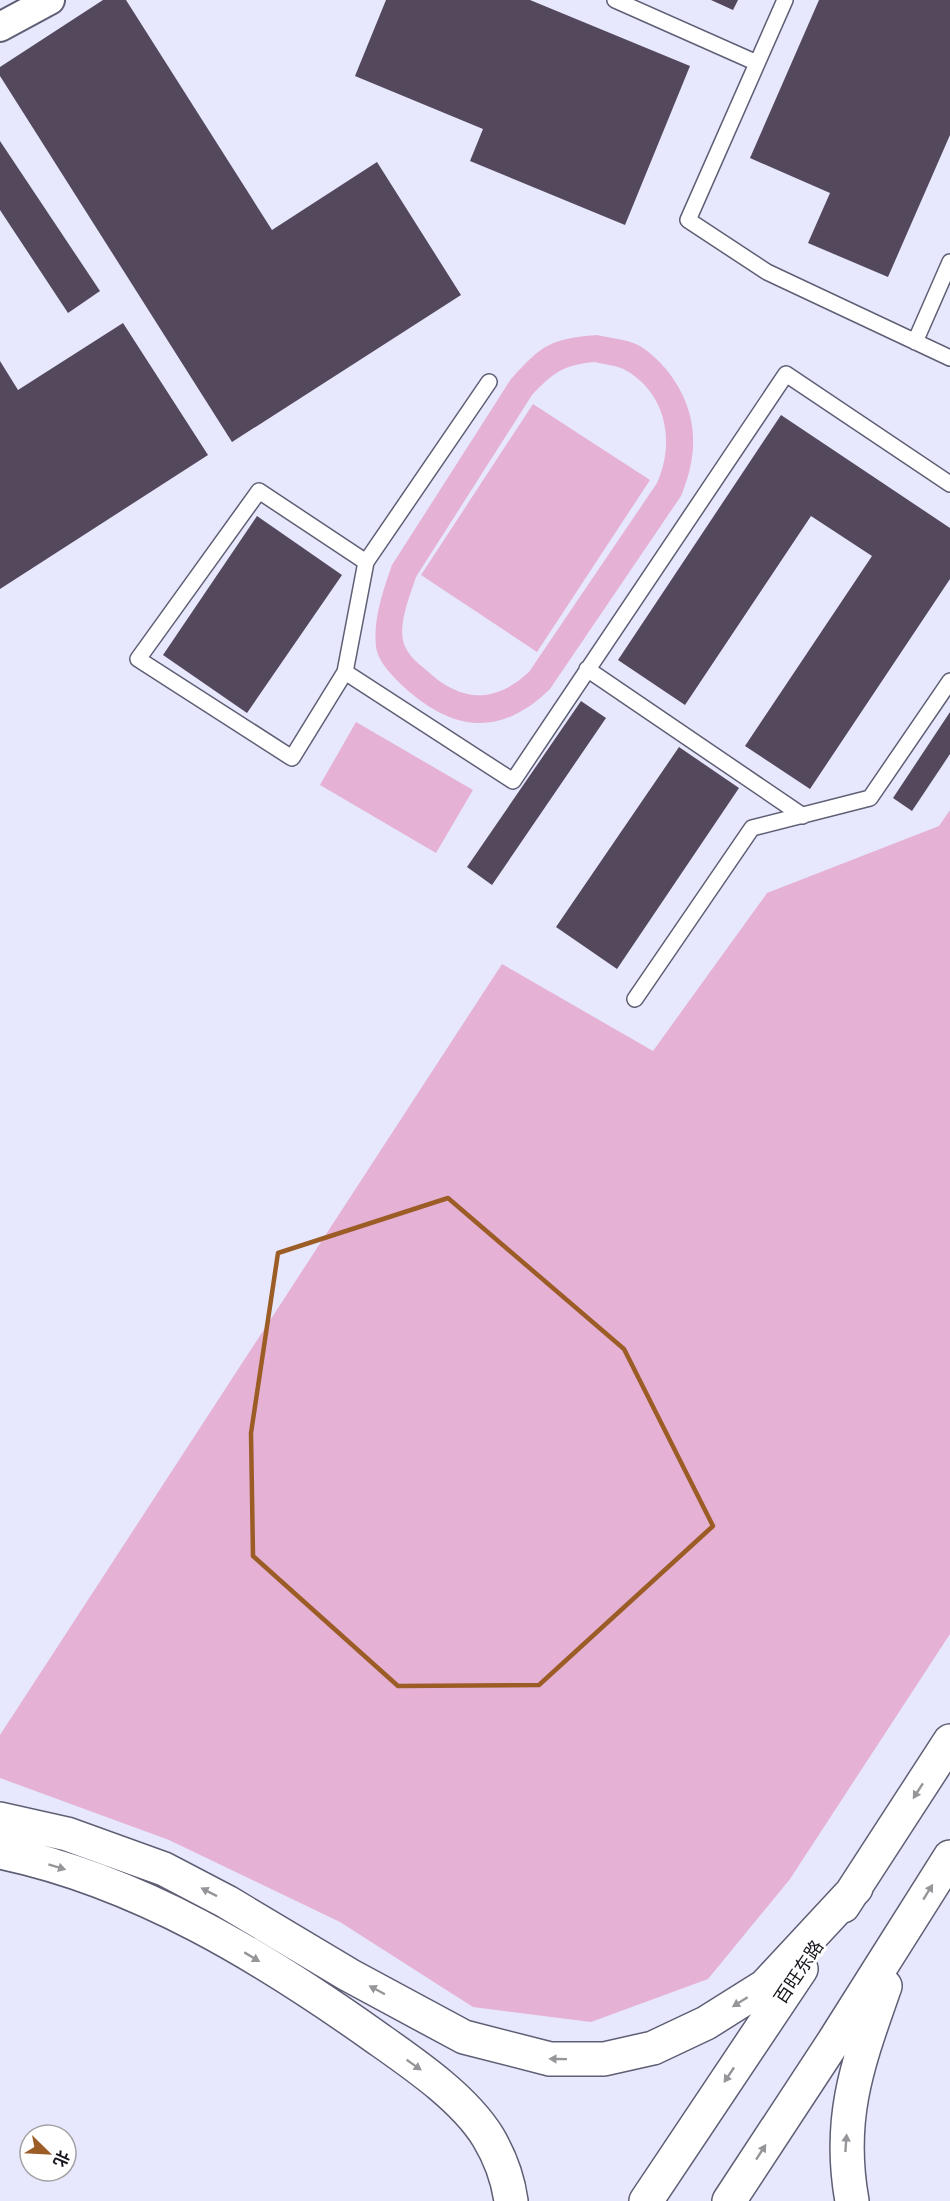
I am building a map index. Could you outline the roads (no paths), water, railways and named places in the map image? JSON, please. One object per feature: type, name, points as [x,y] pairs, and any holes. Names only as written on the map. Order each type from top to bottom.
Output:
[{"type":"main road","name":"百旺东路","points":[[646,2201],[856,1888],[950,1741]]},
{"type":"main road","points":[[0,1819],[68,1834],[164,1869],[227,1902],[350,1975],[464,2037],[550,2059],[604,2059],[653,2048],[706,2023],[765,1986],[856,1888]]},
{"type":"main road","points":[[0,1852],[56,1866],[155,1904],[202,1927],[333,2007],[425,2072],[463,2108],[488,2137],[508,2179],[511,2201]]},
{"type":"main road","points":[[729,2201],[950,1857]]},
{"type":"main road","points":[[852,2201],[845,2151],[849,2101],[862,2050],[906,1928]]},
{"type":"street","points":[[0,27],[50,0]]},
{"type":"lane","points":[[615,0],[757,63]]},
{"type":"lane","points":[[785,0],[688,220],[767,272],[950,358]]},
{"type":"lane","points":[[915,342],[950,262]]},
{"type":"lane","points":[[345,672],[513,781],[786,374],[950,484]]},
{"type":"lane","points":[[366,562],[259,491],[138,658],[292,758],[345,672],[366,562],[489,382]]},
{"type":"lane","points":[[587,669],[803,816]]},
{"type":"lane","points":[[635,999],[752,828],[870,798],[950,681]]}]
